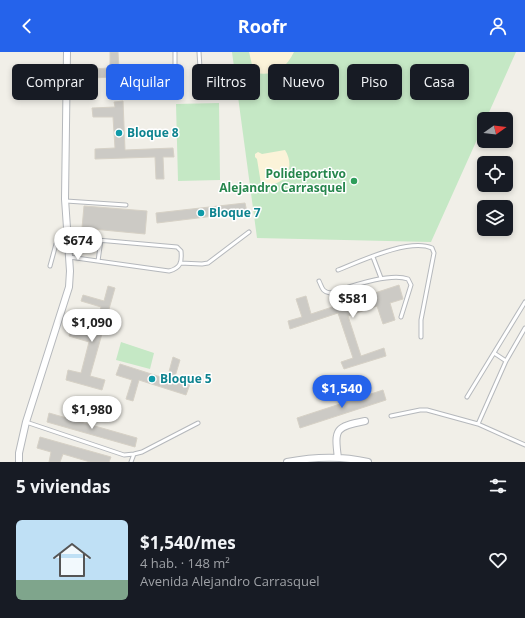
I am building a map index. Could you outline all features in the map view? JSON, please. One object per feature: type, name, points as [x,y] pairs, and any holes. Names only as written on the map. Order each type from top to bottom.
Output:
[{"type":"street","points":[[19,462],[19,453],[26,422],[69,287],[70,271],[66,202],[67,52]]},
{"type":"street","points":[[338,458],[336,442],[338,431],[341,427],[365,420]]},
{"type":"street","points":[[287,462],[338,458],[368,462]]},
{"type":"lane","points":[[175,52],[175,64]]},
{"type":"lane","points":[[200,52],[200,64]]},
{"type":"lane","points":[[66,202],[126,205]]},
{"type":"lane","points":[[69,257],[169,271],[176,270],[180,263],[181,251],[177,247],[86,239],[84,238],[84,231]]},
{"type":"lane","points":[[180,263],[208,263],[249,232]]},
{"type":"lane","points":[[50,266],[56,244],[68,238]]},
{"type":"lane","points":[[98,261],[101,240]]},
{"type":"lane","points":[[338,270],[391,250],[410,246],[428,246],[432,248],[434,253],[421,320],[421,337]]},
{"type":"lane","points":[[373,257],[381,278]]},
{"type":"lane","points":[[319,281],[322,290],[330,293],[381,278],[408,279],[411,285],[401,317]]},
{"type":"lane","points":[[467,397],[525,302]]},
{"type":"lane","points":[[478,424],[506,361],[525,328]]},
{"type":"lane","points":[[494,353],[506,361]]},
{"type":"lane","points":[[391,416],[427,410],[478,424],[525,445]]},
{"type":"lane","points":[[26,422],[124,455],[142,452],[198,423]]},
{"type":"lane","points":[[131,462],[134,454]]},
{"type":"green space","name":"Polideportivo Alejandro Carrasquel","points":[[232,52],[516,52],[489,112],[477,112],[477,140],[431,242],[257,238],[238,100],[260,100],[260,64],[234,64]]},
{"type":"green space","points":[[219,103],[220,180],[178,181],[176,104]]},
{"type":"green space","points":[[121,342],[154,353],[150,369],[116,360]]},
{"type":"sand","points":[[249,52],[294,52],[286,64],[268,64],[267,74],[260,74],[260,64],[252,64]]},
{"type":"sand","points":[[285,150],[289,164],[286,176],[276,183],[269,185],[261,184],[255,154],[258,152],[262,154]]},
{"type":"building","points":[[110,52],[118,52],[119,64],[110,64]]},
{"type":"building","points":[[106,68],[106,77],[98,78],[98,69]]},
{"type":"building","name":"Bloque 8","points":[[123,101],[125,150],[173,148],[174,157],[163,157],[164,179],[156,179],[155,157],[95,159],[95,149],[115,148],[113,117],[93,117],[92,108],[115,107],[114,102]]},
{"type":"building","name":"Bloque 7","points":[[245,203],[247,212],[157,223],[156,213]]},
{"type":"building","points":[[84,206],[147,211],[145,234],[82,228]]},
{"type":"building","points":[[399,285],[403,299],[390,303],[395,320],[383,324],[377,306],[348,316],[361,356],[384,348],[386,356],[344,369],[341,362],[353,358],[338,313],[290,329],[288,321],[302,317],[296,299],[306,296],[311,314]]},
{"type":"building","points":[[108,286],[115,288],[90,376],[105,380],[102,390],[66,380],[68,370],[81,373],[89,342],[69,336],[71,328],[94,334],[101,307],[81,301],[83,295],[104,301]]},
{"type":"building","name":"Bloque 5","points":[[173,357],[180,360],[174,380],[190,384],[186,395],[139,380],[133,401],[126,399],[132,380],[116,375],[120,364],[167,379]]},
{"type":"building","points":[[383,390],[386,400],[300,428],[297,418]]},
{"type":"building","points":[[49,413],[137,438],[135,447],[47,422]]},
{"type":"building","points":[[40,437],[111,457],[109,462],[90,462],[63,454],[60,462],[49,462],[51,452],[37,448]]},
{"type":"place","name":"Bloque 8","points":[[119,133]]},
{"type":"place","name":"Polideportivo Alejandro Carrasquel","points":[[354,181]]},
{"type":"place","name":"Bloque 7","points":[[201,213]]},
{"type":"place","name":"Bloque 5","points":[[152,379]]}]
